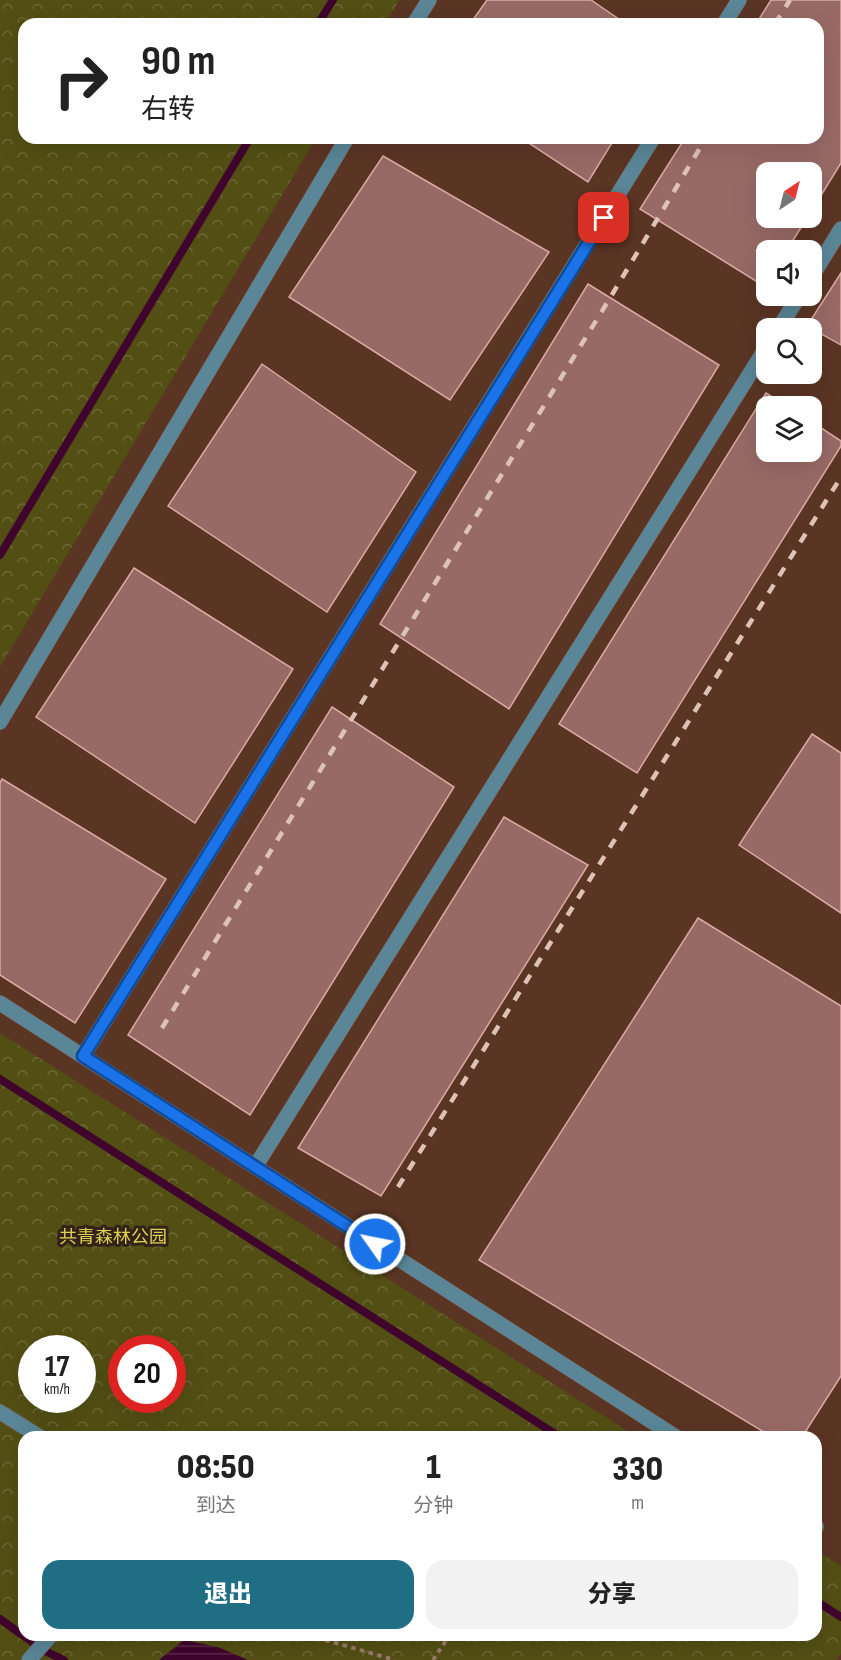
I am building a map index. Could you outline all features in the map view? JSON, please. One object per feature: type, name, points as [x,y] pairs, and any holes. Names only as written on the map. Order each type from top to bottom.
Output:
[{"type":"street","points":[[418,18],[429,0]]},
{"type":"street","points":[[728,18],[739,0]]},
{"type":"street","points":[[0,722],[342,144]]},
{"type":"street","points":[[83,1056],[649,144]]},
{"type":"street","points":[[822,260],[841,229]]},
{"type":"street","points":[[255,1167],[756,364]]},
{"type":"street","points":[[0,1003],[667,1431]]},
{"type":"street","points":[[0,1412],[30,1431]]},
{"type":"street","points":[[29,1660],[46,1641]]},
{"type":"path","points":[[329,1641],[395,1660]]},
{"type":"path","points":[[433,1660],[446,1641]]},
{"type":"green space","points":[[0,0],[399,0],[388,18],[18,18],[18,144],[312,144],[0,667]]},
{"type":"green space","name":"共青森林公园","points":[[0,1033],[628,1431],[18,1431],[18,1641],[822,1641],[822,1554],[841,1566],[841,1654],[835,1660],[0,1660]]},
{"type":"shaded area","points":[[183,1641],[189,1641],[218,1647],[248,1660],[159,1660]]},
{"type":"building","points":[[487,0],[591,0],[617,18],[474,18]]},
{"type":"building","points":[[771,0],[841,0],[841,163],[822,194],[822,162],[756,162],[756,228],[801,228],[793,240],[756,240],[756,281],[640,209],[681,144],[824,144],[824,18],[760,18]]},
{"type":"building","points":[[530,144],[611,144],[588,182]]},
{"type":"building","points":[[383,156],[549,252],[450,400],[289,297]]},
{"type":"building","points":[[841,273],[841,345],[822,334],[822,318],[812,318],[822,306]]},
{"type":"building","points":[[588,284],[719,365],[509,709],[380,624]]},
{"type":"building","points":[[262,364],[416,472],[327,612],[168,506]]},
{"type":"building","points":[[756,409],[756,462],[822,462],[822,429],[841,441],[841,446],[637,773],[559,724]]},
{"type":"building","points":[[134,568],[293,669],[195,823],[36,717]]},
{"type":"building","points":[[332,707],[454,787],[250,1115],[128,1035]]},
{"type":"building","points":[[812,734],[841,753],[841,913],[739,845]]},
{"type":"building","points":[[2,779],[166,879],[75,1023],[0,975],[0,783]]},
{"type":"building","points":[[504,817],[588,865],[381,1196],[298,1148]]},
{"type":"building","points":[[698,918],[841,1006],[841,1376],[806,1431],[762,1431],[479,1260]]},
{"type":"waterway","points":[[322,18],[333,0]]},
{"type":"waterway","points":[[0,555],[246,144]]},
{"type":"waterway","points":[[0,1079],[551,1431]]},
{"type":"waterway","points":[[822,1605],[841,1617]]},
{"type":"waterway","points":[[0,1619],[18,1632]]},
{"type":"waterway","points":[[31,1641],[64,1660]]},
{"type":"railway","points":[[779,18],[790,0]]},
{"type":"railway","points":[[162,1028],[702,144]]},
{"type":"railway","points":[[398,1187],[841,477]]},
{"type":"route","points":[[375,1244],[83,1056],[604,218]]}]
